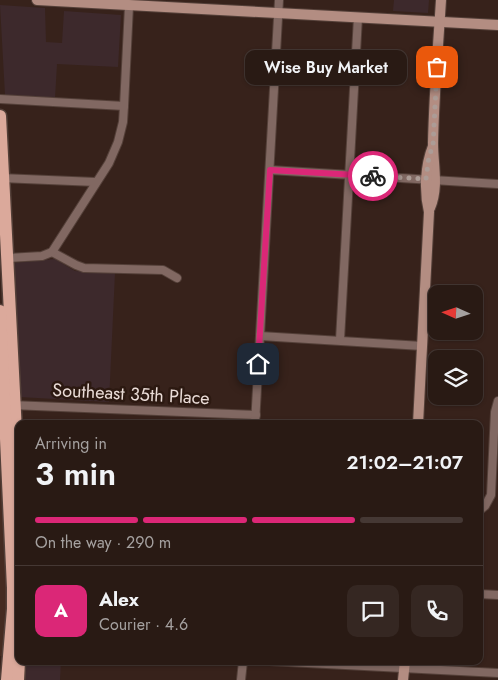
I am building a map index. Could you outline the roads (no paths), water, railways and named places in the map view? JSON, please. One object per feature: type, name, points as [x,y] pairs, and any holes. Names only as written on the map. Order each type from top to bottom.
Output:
[{"type":"main road","points":[[37,0],[498,25]]},
{"type":"main road","points":[[418,420],[429,212],[426,202],[431,180],[429,156],[433,146],[441,0]]},
{"type":"main road","points":[[0,116],[4,255],[10,300],[10,405],[14,532],[13,588],[15,624],[7,680]]},
{"type":"main road","points":[[0,286],[10,300]]},
{"type":"main road","points":[[0,311],[15,453]]},
{"type":"main road","points":[[18,680],[19,665]]},
{"type":"main road","points":[[404,665],[404,680]]},
{"type":"street","points":[[255,420],[279,0]]},
{"type":"street","points":[[4,255],[42,256],[52,252],[116,149],[121,133],[124,106],[129,6]]},
{"type":"street","points":[[340,340],[358,17]]},
{"type":"street","points":[[0,100],[124,106]]},
{"type":"street","points":[[270,170],[498,184]]},
{"type":"street","points":[[2,178],[96,182]]},
{"type":"street","points":[[52,252],[76,266],[84,268],[164,270],[177,278]]},
{"type":"street","points":[[260,336],[422,346]]},
{"type":"street","points":[[483,508],[491,495],[495,412],[498,400]]},
{"type":"street","name":"Southeast 35th Place","points":[[10,405],[256,415]]},
{"type":"street","points":[[483,594],[498,595]]},
{"type":"street","points":[[242,680],[243,665]]},
{"type":"street","points":[[404,665],[498,673]]},
{"type":"place","name":"Wise Buy Market","points":[[437,67]]}]
